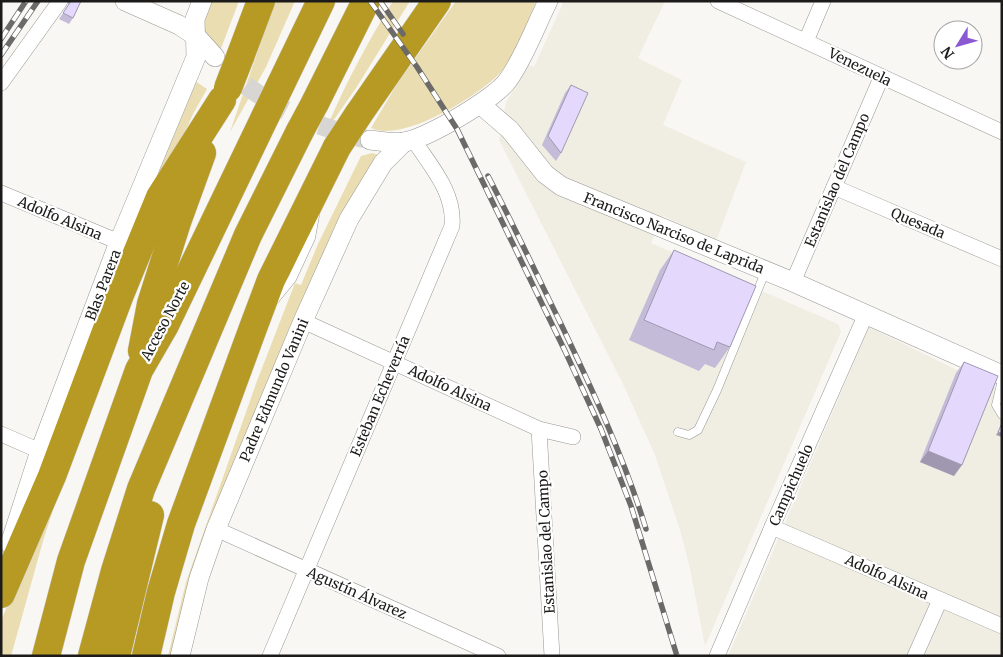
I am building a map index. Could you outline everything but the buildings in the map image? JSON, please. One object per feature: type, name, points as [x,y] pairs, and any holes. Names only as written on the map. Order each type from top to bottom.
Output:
[{"type":"highway","points":[[139,370],[151,304],[177,222],[225,94],[227,57],[261,1]]},
{"type":"highway","name":"Acceso Norte","points":[[46,656],[71,561],[139,370],[165,325],[321,1]]},
{"type":"highway","points":[[92,656],[115,571],[141,489],[248,235],[343,50],[366,1]]},
{"type":"highway","points":[[343,50],[377,1]]},
{"type":"highway","points":[[407,43],[425,1]]},
{"type":"highway","points":[[146,656],[161,592],[181,524],[272,280],[338,147],[437,1]]},
{"type":"highway","points":[[1,594],[52,476],[119,297],[160,197],[225,94]]},
{"type":"highway","points":[[116,656],[178,402]]},
{"type":"street","points":[[1,83],[60,1]]},
{"type":"street","points":[[125,1],[179,24],[227,57]]},
{"type":"street","name":"Blas Parera","points":[[1,572],[40,451],[119,242],[196,57],[197,37],[195,19],[202,1]]},
{"type":"street","points":[[370,140],[389,143],[409,141],[438,128],[497,93],[508,81],[548,1]]},
{"type":"street","name":"Venezuela","points":[[718,1],[881,78],[1002,132]]},
{"type":"street","points":[[806,41],[823,1]]},
{"type":"street","name":"Estanislao del Campo","points":[[794,282],[881,78]]},
{"type":"street","name":"Francisco Narciso de Laprida","points":[[480,104],[506,127],[545,174],[561,186],[766,270],[1002,375]]},
{"type":"street","name":"Padre Edmundo Vanini","points":[[180,656],[199,578],[216,529],[303,321],[349,219],[383,163],[409,141]]},
{"type":"street","name":"Esteban Echeverría","points":[[270,656],[452,226],[451,201],[444,186],[409,141]]},
{"type":"street","name":"Quesada","points":[[834,187],[1002,259]]},
{"type":"street","name":"Adolfo Alsina","points":[[1,193],[119,242]]},
{"type":"street","name":"Campichuelo","points":[[717,656],[866,314]]},
{"type":"street","name":"Adolfo Alsina","points":[[303,321],[539,429],[573,437]]},
{"type":"street","name":"Estanislao del Campo","points":[[539,429],[552,656]]},
{"type":"street","points":[[1,434],[40,451]]},
{"type":"street","name":"Adolfo Alsina","points":[[772,527],[1002,626]]},
{"type":"street","name":"Agustín Álvarez","points":[[216,529],[498,656]]},
{"type":"street","points":[[915,656],[940,600]]},
{"type":"lane","points":[[678,432],[689,435],[698,430],[766,270]]},
{"type":"lane","points":[[1002,380],[996,405],[1002,415]]},
{"type":"shaded area","points":[[208,1],[239,1],[220,51],[201,37]]},
{"type":"shaded area","points":[[275,1],[295,1],[266,67],[230,132]]},
{"type":"shaded area","points":[[393,1],[410,1],[356,88],[333,121],[330,120],[359,60]]},
{"type":"shaded area","points":[[456,1],[536,1],[512,57],[500,73],[489,83],[458,104],[420,123],[402,129],[385,131],[371,128],[397,84]]},
{"type":"shaded area","points":[[564,1],[665,1],[638,58],[682,80],[663,125],[746,162],[716,241],[663,216],[651,243],[838,324],[841,332],[705,646],[690,569],[680,530],[655,455],[623,384],[499,140],[506,102],[528,65],[534,67]]},
{"type":"shaded area","points":[[195,81],[207,89],[193,114],[53,432]]},
{"type":"shaded area","points":[[372,153],[378,155],[360,182],[320,264],[175,656],[168,656],[186,582],[257,381],[295,283],[301,285],[318,244],[361,156]]},
{"type":"shaded area","points":[[869,327],[1002,392],[1002,656],[728,656]]},
{"type":"shaded area","points":[[73,448],[43,541],[11,656],[1,656],[1,621]]},
{"type":"tunnel","points":[[225,67],[257,93],[292,114],[330,129],[370,140]]},
{"type":"railway","points":[[1,39],[26,1]]},
{"type":"railway","points":[[1,55],[38,1]]},
{"type":"railway","points":[[370,1],[417,67],[457,129],[565,351],[601,429],[631,506],[677,656]]},
{"type":"railway","points":[[380,1],[403,34]]},
{"type":"railway","points":[[488,176],[595,398],[618,450],[646,529]]}]
